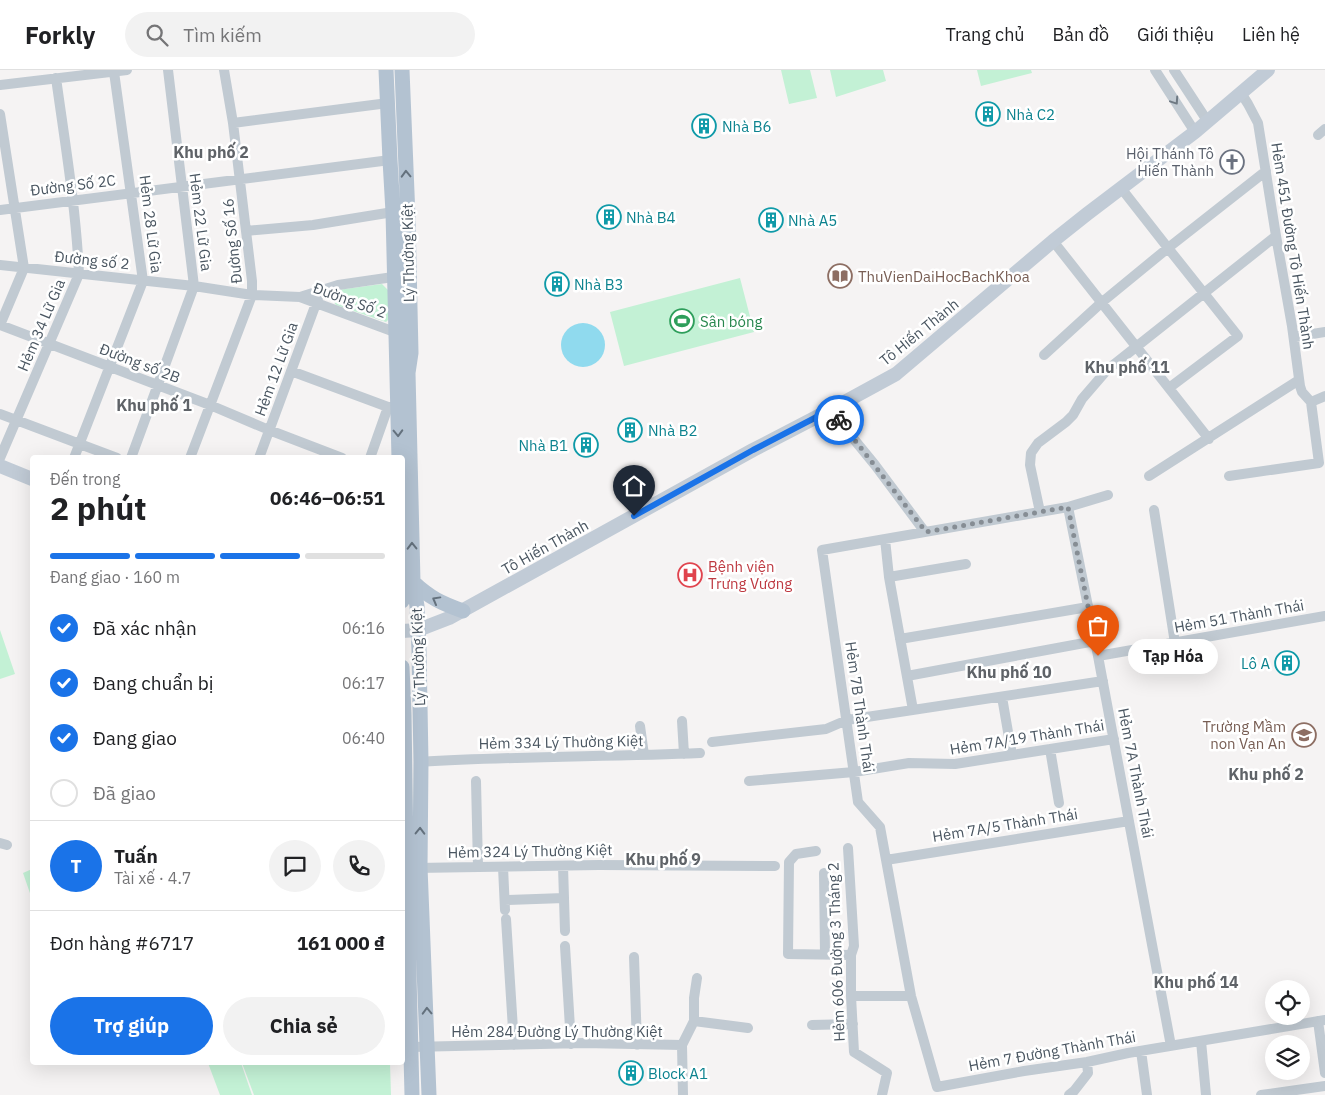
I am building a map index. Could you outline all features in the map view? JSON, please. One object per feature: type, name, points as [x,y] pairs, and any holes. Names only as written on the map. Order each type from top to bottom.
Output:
[{"type":"main road","name":"Lý Thường Kiệt","points":[[386,70],[393,212],[402,276]]},
{"type":"main road","name":"Lý Thường Kiệt","points":[[399,455],[393,407],[403,335],[402,276],[408,217],[402,70]]},
{"type":"main road","name":"Tô Hiến Thành","points":[[410,630],[438,623],[463,611],[753,450],[896,374],[1053,242],[1208,122],[1268,70]]},
{"type":"main road","name":"Lý Thường Kiệt","points":[[403,335],[411,353],[408,383],[406,575],[417,606],[410,630],[421,762],[413,868],[412,1095]]},
{"type":"main road","points":[[0,466],[30,478]]},
{"type":"main road","points":[[406,575],[424,593],[437,601],[463,611]]},
{"type":"main road","name":"Lý Thường Kiệt","points":[[405,731],[413,868],[428,1046],[429,1095]]},
{"type":"street","points":[[0,85],[56,78],[70,73],[127,70]]},
{"type":"street","name":"Hẻm 22 Lữ Gia","points":[[132,455],[194,286],[168,70]]},
{"type":"street","name":"Đường Số 16","points":[[191,455],[252,295],[240,179],[224,70]]},
{"type":"street","points":[[1155,70],[1195,132]]},
{"type":"street","points":[[1174,70],[1208,122]]},
{"type":"street","name":"Hẻm 28 Lữ Gia","points":[[75,455],[143,281],[114,72]]},
{"type":"street","name":"Hẻm 34 Lữ Gia","points":[[0,458],[79,274],[73,201],[56,78]]},
{"type":"street","name":"Hẻm 451 Đường Tô Hiến Thành","points":[[1241,93],[1258,123],[1294,337],[1299,380],[1302,392],[1312,402],[1321,457]]},
{"type":"street","points":[[233,123],[388,103]]},
{"type":"street","points":[[0,114],[24,268],[0,325]]},
{"type":"street","name":"Đường Số 2C","points":[[0,210],[390,160]]},
{"type":"street","points":[[1044,355],[1101,303],[1266,171]]},
{"type":"street","points":[[1121,188],[1238,336],[1169,388]]},
{"type":"street","points":[[246,231],[313,225],[393,212]]},
{"type":"street","points":[[1040,512],[1030,465],[1031,453],[1038,443],[1073,416],[1082,400],[1107,370],[1276,236]]},
{"type":"street","points":[[1053,242],[1209,439]]},
{"type":"street","name":"Đường số 2","points":[[0,266],[194,286],[252,295],[300,297]]},
{"type":"street","name":"Đường Số 2","points":[[300,297],[338,284],[402,276]]},
{"type":"street","name":"Hẻm 12 Lữ Gia","points":[[260,455],[321,290]]},
{"type":"street","name":"Đường Số 2","points":[[300,297],[403,335]]},
{"type":"street","name":"Đường số 2B","points":[[0,325],[210,405],[334,455]]},
{"type":"street","points":[[1294,337],[1325,332]]},
{"type":"street","points":[[291,371],[393,407],[371,455]]},
{"type":"street","points":[[1149,476],[1299,380]]},
{"type":"street","points":[[1312,402],[1325,396]]},
{"type":"street","points":[[830,410],[926,532]]},
{"type":"street","points":[[0,414],[109,455]]},
{"type":"street","points":[[1229,476],[1321,457]]},
{"type":"street","points":[[913,710],[885,539],[1068,507],[1108,495]]},
{"type":"street","name":"Hẻm 7A Thành Thái","points":[[1068,507],[1130,821],[1171,1046]]},
{"type":"street","points":[[1154,510],[1175,643]]},
{"type":"street","name":"Hẻm 7B Thành Thái","points":[[885,539],[822,550],[858,802],[880,827],[910,996],[937,1087]]},
{"type":"street","points":[[890,577],[966,564]]},
{"type":"street","points":[[900,639],[1088,606]]},
{"type":"street","name":"Hẻm 51 Thành Thái","points":[[1098,656],[1325,616]]},
{"type":"street","points":[[907,676],[1095,641]]},
{"type":"street","points":[[712,742],[826,729],[847,720],[1103,681]]},
{"type":"street","points":[[1002,696],[1012,755]]},
{"type":"street","points":[[682,721],[684,754]]},
{"type":"street","points":[[640,726],[644,755]]},
{"type":"street","name":"Hẻm 7A/19 Thành Thái","points":[[749,781],[854,772],[908,764],[955,764],[1114,739]]},
{"type":"street","points":[[1050,749],[1059,803]]},
{"type":"street","name":"Hẻm 334 Lý Thường Kiệt","points":[[421,762],[475,758],[700,753]]},
{"type":"street","points":[[476,781],[478,867]]},
{"type":"street","name":"Hẻm 7A/5 Thành Thái","points":[[886,860],[1130,821]]},
{"type":"street","name":"Hẻm 606 Đường 3 Tháng 2","points":[[848,848],[854,946],[851,955],[854,1052],[887,1073],[882,1095]]},
{"type":"street","points":[[816,851],[796,854],[789,862],[788,954],[851,955]]},
{"type":"street","points":[[503,866],[514,1045]]},
{"type":"street","name":"Hẻm 324 Lý Thường Kiệt","points":[[413,868],[503,866],[775,866]]},
{"type":"street","points":[[563,866],[565,931]]},
{"type":"street","points":[[824,872],[825,955]]},
{"type":"street","points":[[505,910],[564,898]]},
{"type":"street","points":[[566,946],[571,1044]]},
{"type":"street","points":[[634,957],[637,1045]]},
{"type":"street","points":[[697,978],[694,998],[694,1021],[748,1028]]},
{"type":"street","points":[[851,996],[910,996]]},
{"type":"street","points":[[1322,1020],[1325,1073]]},
{"type":"street","name":"Hẻm 7 Đường Thành Thái","points":[[937,1087],[1322,1020]]},
{"type":"street","name":"Hẻm 284 Đường Lý Thường Kiệt","points":[[411,1047],[571,1044],[682,1045],[694,1021]]},
{"type":"street","points":[[812,1024],[853,1024]]},
{"type":"street","points":[[1201,1041],[1206,1095]]},
{"type":"street","points":[[682,1045],[683,1095]]},
{"type":"street","points":[[1141,1051],[1147,1095]]},
{"type":"street","points":[[1070,1095],[1088,1073],[1087,1062]]},
{"type":"street","points":[[1261,1095],[1325,1086]]},
{"type":"green space","points":[[781,70],[810,70],[817,98],[789,104]]},
{"type":"green space","points":[[830,70],[883,70],[886,81],[836,97]]},
{"type":"green space","points":[[977,70],[1031,70],[1032,73],[981,86]]},
{"type":"green space","points":[[740,278],[754,332],[624,366],[610,312]]},
{"type":"green space","points":[[382,284],[388,290],[389,319],[386,322],[336,305],[333,298],[337,290]]},
{"type":"green space","points":[[0,630],[15,674],[0,679]]},
{"type":"green space","points":[[30,870],[30,893],[23,873]]},
{"type":"green space","points":[[209,1065],[242,1065],[252,1095],[220,1095]]},
{"type":"green space","points":[[243,1065],[390,1065],[391,1095],[254,1095]]},
{"type":"water","points":[[579,323],[587,323],[599,329],[605,345],[599,361],[587,367],[579,367],[567,361],[561,349],[561,341],[567,329]]},
{"type":"way so far","points":[[839,420],[926,532],[1068,507],[1098,656]]},
{"type":"place","name":"Nhà C2","points":[[988,114]]},
{"type":"place","name":"Nhà B6","points":[[704,126]]},
{"type":"place","name":"Hội Thánh Tô Hiến Thành","points":[[1232,162]]},
{"type":"place","name":"Nhà B4","points":[[609,217]]},
{"type":"place","name":"Nhà A5","points":[[771,220]]},
{"type":"place","name":"ThuVienDaiHocBachKhoa","points":[[840,276]]},
{"type":"place","name":"Nhà B3","points":[[557,284]]},
{"type":"place","name":"Sân bóng","points":[[682,321]]},
{"type":"place","name":"Nhà B2","points":[[630,430]]},
{"type":"place","name":"Nhà B1","points":[[586,445]]},
{"type":"place","name":"Bệnh viện Trưng Vương","points":[[690,575]]},
{"type":"place","name":"Tạp Hóa","points":[[1098,656]]},
{"type":"place","name":"Lô A","points":[[1287,663]]},
{"type":"place","name":"Trường Mầm non Vạn An","points":[[1304,735]]},
{"type":"place","name":"Block A1","points":[[631,1073]]},
{"type":"district","name":"Khu phố 2","points":[[211,152]]},
{"type":"district","name":"Khu phố 11","points":[[1127,367]]},
{"type":"district","name":"Khu phố 1","points":[[154,405]]},
{"type":"district","name":"Khu phố 10","points":[[1009,672]]},
{"type":"district","name":"Khu phố 2","points":[[1266,774]]},
{"type":"district","name":"Khu phố 9","points":[[663,859]]},
{"type":"district","name":"Khu phố 14","points":[[1196,982]]},
{"type":"route","points":[[634,516],[830,410],[839,420]]}]
